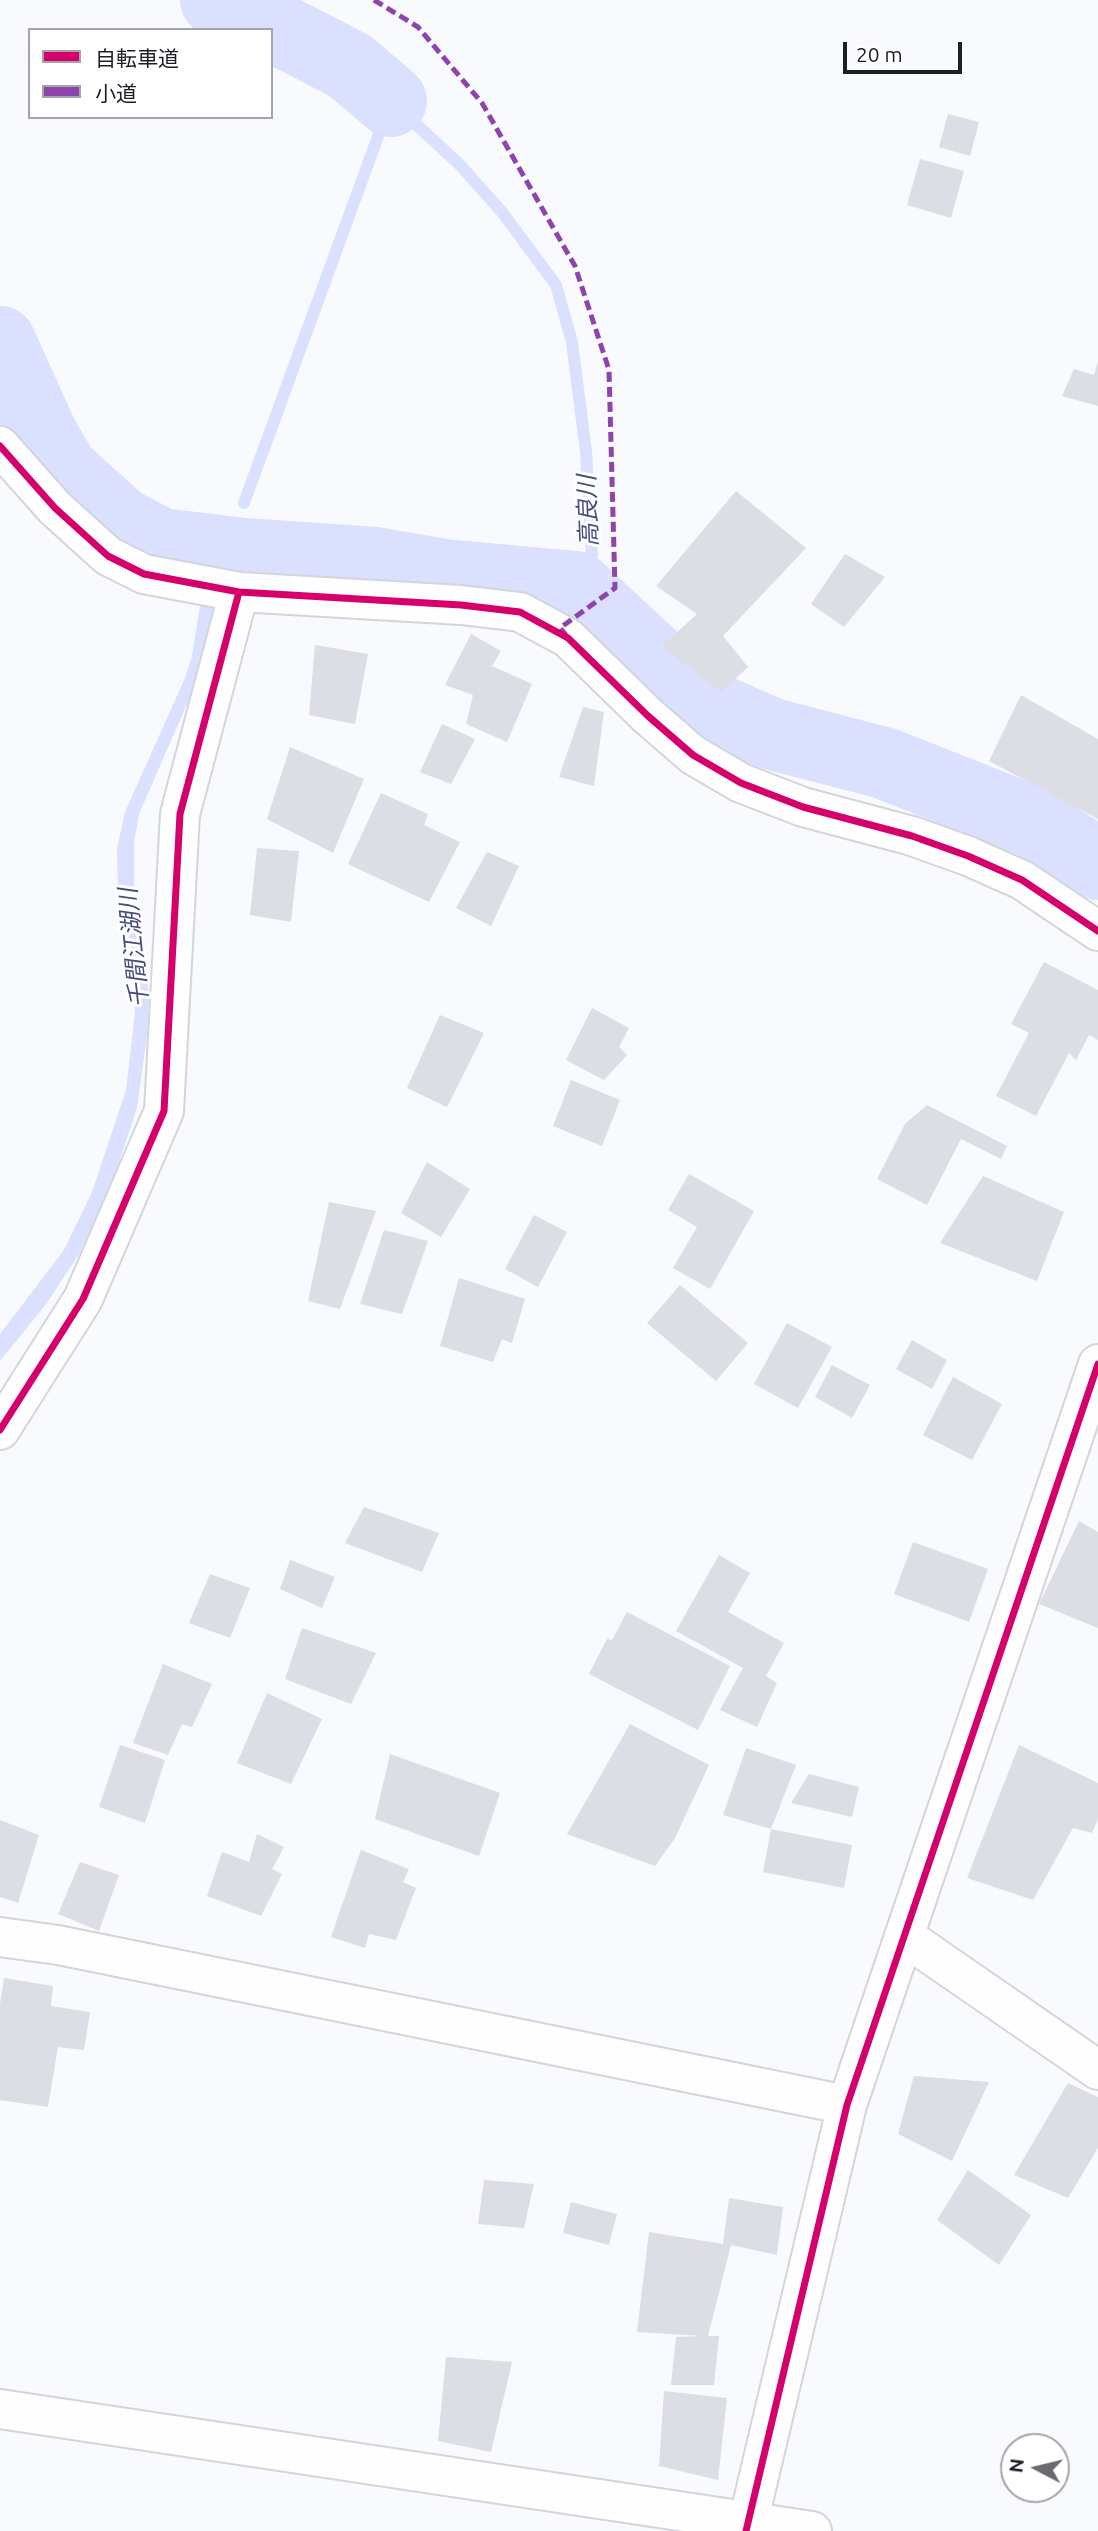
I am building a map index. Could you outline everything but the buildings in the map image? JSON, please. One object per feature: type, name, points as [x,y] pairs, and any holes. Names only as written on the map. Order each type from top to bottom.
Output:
[{"type":"street","points":[[0,446],[55,508],[108,555],[145,574],[239,592],[461,605],[520,612],[568,638],[692,755],[741,783],[803,807],[912,836],[968,856],[1021,880],[1098,931]]},
{"type":"street","points":[[0,1430],[83,1299],[164,1111],[180,814],[239,592]]},
{"type":"street","points":[[746,2526],[847,2105],[1098,1364]]},
{"type":"street","points":[[904,1936],[1098,2070]]},
{"type":"street","points":[[0,1937],[58,1945],[847,2105]]},
{"type":"street","points":[[0,2409],[746,2526],[812,2531]]},
{"type":"water","name":"千間江湖川","points":[[200,606],[215,607],[201,672],[139,814],[134,843],[134,890],[149,994],[147,1035],[137,1108],[112,1183],[79,1254],[47,1303],[0,1361],[0,1334],[64,1250],[92,1192],[126,1090],[135,1013],[131,946],[118,889],[117,849],[125,812],[185,678],[192,656]]},
{"type":"waterway","name":"高良川","points":[[216,0],[230,4],[350,66],[391,101]]},
{"type":"waterway","name":"高良川","points":[[244,503],[391,101],[460,165],[502,212],[556,285],[572,342],[586,452],[592,555],[576,587]]},
{"type":"waterway","points":[[0,342],[43,437],[63,471],[121,523],[161,544],[244,554],[375,563],[444,575],[576,587],[701,703],[772,734],[884,763],[1033,822],[1098,864]]},
{"type":"marked path","points":[[374,0],[418,27],[482,103],[575,266],[609,370],[615,588],[560,628],[566,635]]},
{"type":"cycle path","points":[[0,446],[55,508],[108,556],[144,574],[239,592],[461,605],[520,612],[568,638],[648,716],[693,755],[741,783],[803,807],[912,836],[968,856],[1022,880],[1098,931]]},
{"type":"cycle path","points":[[0,1430],[83,1299],[164,1111],[180,814],[239,592]]},
{"type":"cycle path","points":[[746,2531],[847,2105],[1098,1364]]}]
